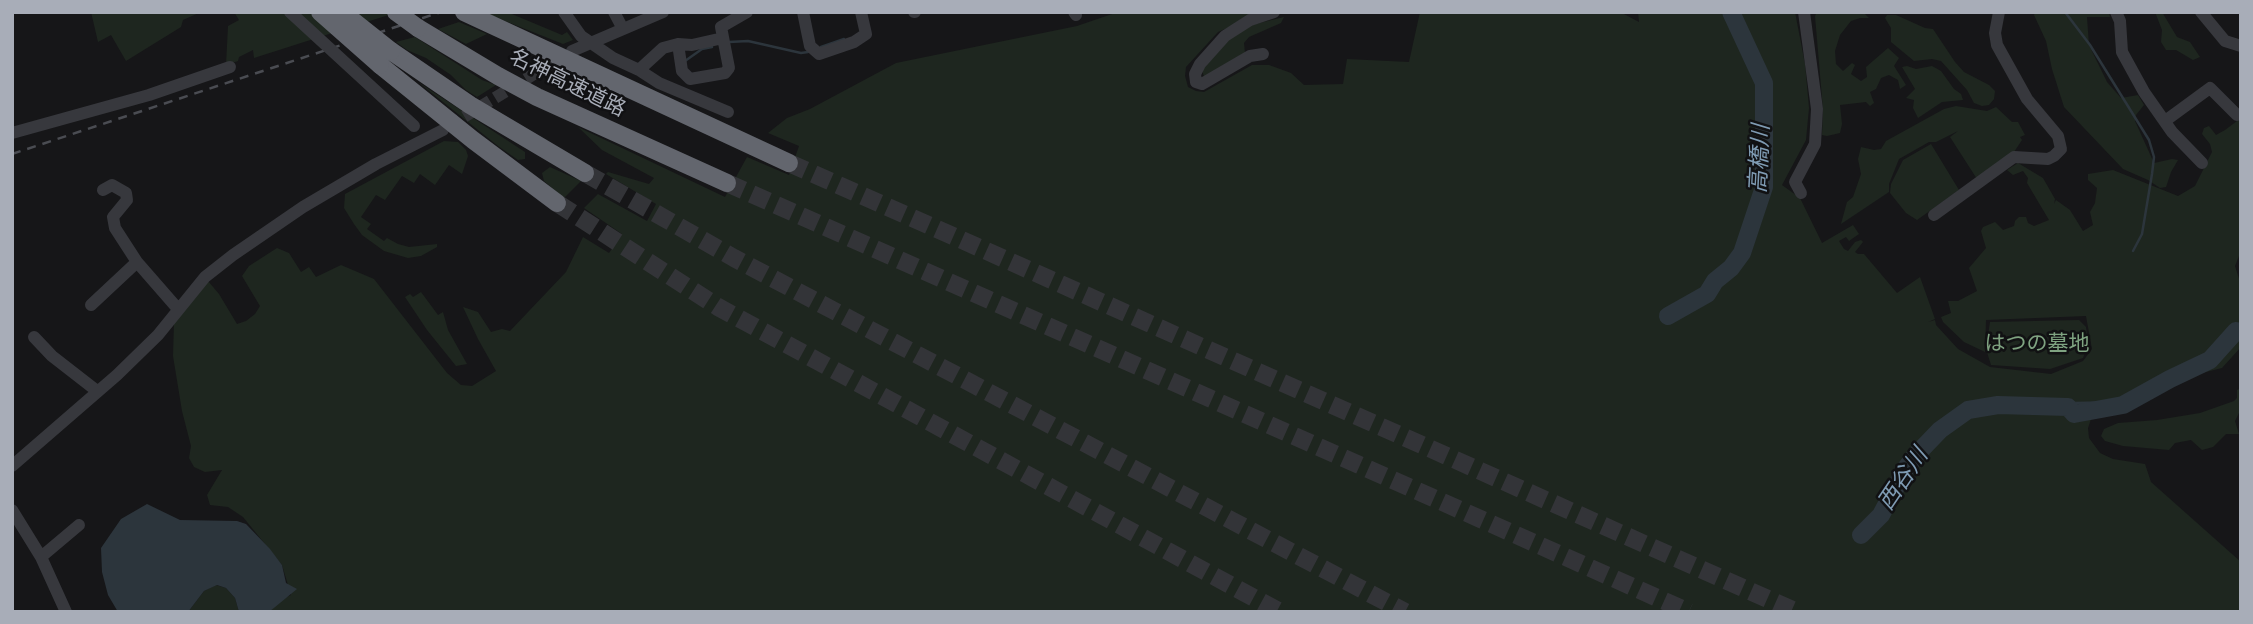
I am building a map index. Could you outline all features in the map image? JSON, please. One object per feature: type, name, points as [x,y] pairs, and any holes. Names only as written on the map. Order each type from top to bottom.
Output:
[{"type":"highway","points":[[320,12],[385,58],[585,173]]},
{"type":"highway","points":[[342,12],[385,58],[473,140],[557,203]]},
{"type":"highway","name":"名神高速道路","points":[[396,12],[488,71],[537,97],[727,183]]},
{"type":"highway","name":"名神高速道路","points":[[469,15],[789,163]]},
{"type":"street","points":[[290,12],[427,138]]},
{"type":"street","points":[[564,12],[581,36],[613,58],[659,83],[728,112]]},
{"type":"street","points":[[614,12],[623,29]]},
{"type":"street","points":[[678,44],[682,72],[690,79],[725,73],[729,68],[722,27],[747,12]]},
{"type":"street","points":[[803,12],[810,46],[819,54],[854,42],[866,34],[861,12]]},
{"type":"street","points":[[1263,54],[1250,56],[1202,84],[1196,82],[1195,74],[1200,64],[1225,36],[1250,20],[1274,12]]},
{"type":"street","points":[[1801,193],[1795,182],[1815,144],[1817,112],[1804,12]]},
{"type":"street","points":[[1934,215],[2014,157],[2048,159],[2058,153],[2061,143],[2058,136],[2027,100],[1997,45],[1995,33],[1998,12]]},
{"type":"street","points":[[2116,12],[2120,22],[2122,52],[2144,92],[2202,163]]},
{"type":"street","points":[[2201,12],[2225,41],[2241,46]]},
{"type":"street","points":[[572,51],[662,13]]},
{"type":"street","points":[[639,70],[663,48],[723,38]]},
{"type":"street","points":[[12,133],[149,95],[230,67]]},
{"type":"street","points":[[2165,121],[2210,88],[2237,115]]},
{"type":"street","points":[[12,466],[158,335],[205,277],[239,250],[329,191],[443,130]]},
{"type":"street","points":[[103,190],[112,186],[126,193],[127,200],[113,217],[121,239],[137,262],[178,309]]},
{"type":"street","points":[[91,305],[137,262]]},
{"type":"street","points":[[34,337],[52,356],[97,391]]},
{"type":"street","points":[[12,510],[41,557],[66,612]]},
{"type":"street","points":[[41,557],[79,525]]},
{"type":"green space","points":[[91,12],[201,12],[183,20],[181,27],[126,61],[111,35],[98,42]]},
{"type":"green space","points":[[234,12],[398,12],[254,58],[253,50],[239,57],[238,61],[226,65],[228,26],[239,20]]},
{"type":"green space","points":[[489,12],[507,12],[562,35],[567,32],[573,40],[563,44],[490,15]]},
{"type":"green space","points":[[1118,12],[1264,12],[1218,32],[1186,67],[1188,87],[1204,92],[1252,65],[1269,65],[1291,73],[1304,85],[1343,84],[1347,59],[1409,62],[1420,12],[1620,12],[1639,22],[1638,12],[1795,12],[1805,64],[1809,108],[1806,140],[1782,185],[1800,198],[1822,243],[1853,225],[1859,234],[1849,241],[1846,237],[1839,241],[1844,249],[1848,251],[1855,242],[1861,240],[1863,242],[1855,252],[1864,254],[1897,293],[1920,277],[1935,319],[1928,322],[1935,320],[1936,325],[1958,349],[1990,367],[2051,374],[2083,361],[2092,349],[2086,316],[1986,320],[1985,352],[1964,342],[1941,317],[1951,313],[1948,301],[1958,301],[1977,291],[1969,268],[1986,248],[1981,231],[1983,227],[1995,222],[2003,230],[2014,226],[2019,217],[2026,217],[2028,223],[2034,226],[2049,220],[2023,171],[2013,175],[2007,170],[2018,163],[2043,178],[2055,199],[2054,204],[2056,200],[2070,210],[2083,231],[2093,225],[2090,212],[2095,203],[2097,188],[2088,180],[2088,174],[2113,170],[2178,196],[2195,186],[2212,152],[2210,144],[2202,134],[2204,128],[2209,126],[2216,135],[2241,118],[2241,251],[2235,266],[2241,285],[2241,347],[2222,368],[2154,385],[2131,403],[2091,419],[2088,428],[2089,438],[2100,453],[2113,459],[2145,464],[2151,482],[2241,562],[2241,612],[269,612],[282,599],[291,595],[282,565],[243,517],[228,507],[210,505],[207,495],[222,470],[205,472],[194,467],[189,458],[191,446],[173,356],[174,323],[208,281],[237,324],[255,314],[260,306],[242,276],[249,266],[277,248],[289,253],[301,272],[309,267],[316,277],[341,265],[374,279],[447,373],[461,385],[472,386],[496,371],[463,307],[478,312],[491,332],[502,329],[510,331],[566,272],[583,237],[609,253],[622,234],[584,208],[598,194],[647,221],[656,204],[606,174],[608,172],[649,184],[654,178],[602,150],[578,127],[725,197],[747,157],[789,175],[799,146],[768,133],[787,118],[810,109],[896,63],[1077,26]]},
{"type":"green space","points":[[1817,12],[1863,12],[1869,18],[1851,21],[1840,35],[1835,51],[1836,64],[1843,71],[1852,63],[1855,65],[1851,74],[1861,81],[1867,77],[1866,67],[1888,48],[1899,58],[1894,66],[1906,85],[1900,89],[1898,80],[1889,75],[1881,78],[1876,89],[1870,92],[1874,103],[1870,106],[1866,102],[1840,105],[1840,133],[1827,136],[1822,135],[1823,110],[1815,16]]},
{"type":"green space","points":[[2036,12],[2109,12],[2110,17],[2087,17],[2089,45],[2107,82],[2121,98],[2138,95],[2144,105],[2135,121],[2154,163],[2178,160],[2166,187],[2160,188],[2123,169],[2064,107],[2046,41],[2034,15]]},
{"type":"green space","points":[[2155,12],[2162,12],[2177,37],[2190,42],[2200,57],[2193,60],[2176,50],[2166,50],[2161,42],[2162,30]]},
{"type":"green space","points":[[1887,15],[1896,15],[1933,29],[1964,72],[1995,91],[1994,99],[1989,105],[1974,103],[1967,90],[1941,61],[1914,61],[1891,42],[1891,28],[1885,18]]},
{"type":"green space","points":[[1284,17],[1281,23],[1249,37],[1244,43],[1245,53],[1204,77],[1202,70],[1228,40],[1251,25]]},
{"type":"green space","points":[[459,22],[487,34],[466,44],[438,29]]},
{"type":"green space","points":[[415,37],[482,80],[496,85],[477,97],[426,58],[396,42]]},
{"type":"green space","points":[[1932,66],[1941,71],[1963,100],[1942,102],[1918,118],[1913,108],[1914,100],[1906,98],[1915,89],[1902,67],[1916,69]]},
{"type":"green space","points":[[418,82],[525,152],[525,159],[518,160],[498,146]]},
{"type":"green space","points":[[1956,106],[1987,111],[1996,107],[2012,122],[2018,122],[2025,135],[2020,137],[2022,140],[2014,152],[1977,179],[1950,137],[1958,131],[1936,142],[1929,142],[1899,159],[1889,184],[1889,192],[1841,224],[1847,202],[1853,197],[1861,174],[1858,159],[1861,147],[1881,149],[1886,141],[1944,109]]},
{"type":"green space","points":[[444,141],[458,142],[466,150],[468,156],[462,174],[449,165],[435,185],[420,174],[414,183],[402,176],[385,200],[376,195],[361,217],[371,224],[367,229],[384,241],[387,238],[409,247],[437,244],[437,247],[421,256],[408,258],[384,251],[362,235],[354,224],[344,208],[345,194]]},
{"type":"green space","points":[[1931,144],[1959,190],[1917,220],[1906,213],[1890,193],[1891,184],[1903,160]]},
{"type":"green space","points":[[550,167],[581,181],[564,198],[544,181],[542,173]]},
{"type":"green space","points":[[421,292],[438,315],[443,312],[448,330],[467,364],[456,366],[405,297],[410,294],[413,297]]},
{"type":"green space","name":"はつの墓地","points":[[2079,320],[2086,327],[2088,343],[2083,358],[2050,369],[1991,365],[1986,349],[1990,322]]},
{"type":"green space","points":[[2241,388],[2241,409],[2235,421],[2239,434],[2226,434],[2213,447],[2202,450],[2191,440],[2175,443],[2169,450],[2123,446],[2105,441],[2101,436],[2104,429],[2118,423],[2200,413],[2234,401],[2237,398],[2237,390]]},
{"type":"green space","points":[[216,585],[226,588],[235,598],[239,612],[188,612],[204,591]]},
{"type":"shaded area","points":[[147,504],[180,520],[237,521],[246,524],[282,565],[286,583],[297,589],[269,612],[239,612],[235,598],[226,588],[217,585],[204,591],[188,612],[118,612],[108,595],[102,572],[101,548],[121,519]]},
{"type":"waterway","name":"高橋川","points":[[1668,316],[1707,294],[1715,281],[1731,268],[1742,253],[1764,187],[1764,83],[1731,12]]},
{"type":"waterway","points":[[2065,12],[2090,45],[2149,140],[2154,157],[2142,234],[2133,251]]},
{"type":"waterway","points":[[821,47],[844,39]]},
{"type":"waterway","points":[[729,42],[748,41],[801,53],[808,52]]},
{"type":"waterway","points":[[685,61],[702,49],[712,47]]},
{"type":"waterway","name":"西谷川","points":[[1861,535],[1881,515],[1916,455],[1940,430],[1968,410],[1998,405],[2068,407],[2074,414],[2123,405],[2210,360],[2236,331]]},
{"type":"waterway","name":"西谷川","points":[[2068,407],[2074,403],[2129,402]]},
{"type":"tunnel","points":[[449,126],[565,55]]},
{"type":"tunnel","points":[[789,163],[1797,612]]},
{"type":"tunnel","points":[[585,173],[734,258],[1405,612]]},
{"type":"tunnel","points":[[727,183],[1689,612]]},
{"type":"tunnel","points":[[557,203],[718,307],[1280,612]]},
{"type":"railway","points":[[12,154],[441,12]]}]
